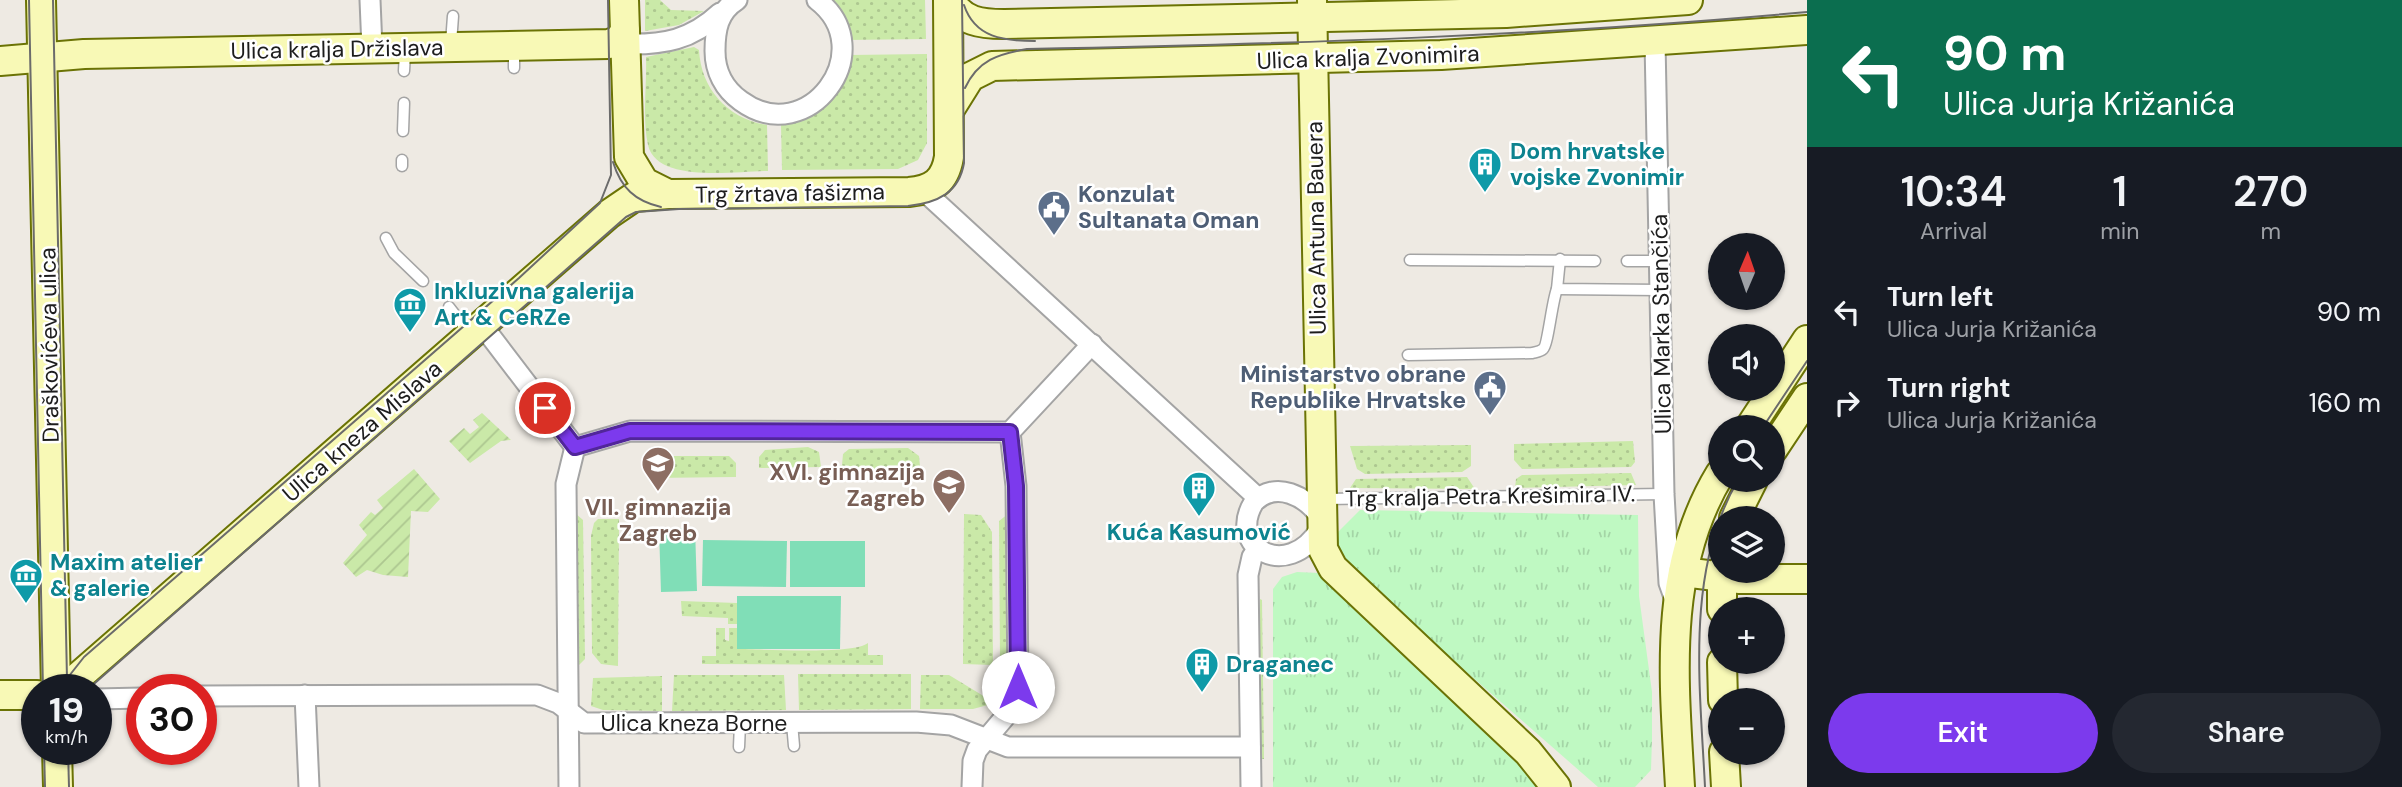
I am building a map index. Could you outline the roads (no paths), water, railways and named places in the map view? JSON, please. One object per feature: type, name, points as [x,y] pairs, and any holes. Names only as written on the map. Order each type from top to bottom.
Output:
[{"type":"main road","name":"Draškovićeva ulica","points":[[41,0],[55,674]]},
{"type":"main road","name":"Trg žrtava fašizma","points":[[624,0],[629,157],[644,182],[668,194],[924,191]]},
{"type":"main road","name":"Ulica kralja Zvonimira","points":[[949,0],[962,16],[988,24],[1312,10],[1506,13],[1688,0]]},
{"type":"main road","points":[[924,191],[935,186],[948,166],[949,0]]},
{"type":"main road","name":"Ulica Antuna Bauera","points":[[1312,10],[1320,515]]},
{"type":"main road","name":"Ulica kralja Zvonimira","points":[[950,109],[970,77],[992,66],[1313,60],[1655,42],[1807,30]]},
{"type":"main road","name":"Ulica kralja Držislava","points":[[0,61],[43,57],[372,48],[405,59],[451,47],[514,57],[609,44],[625,38]]},
{"type":"main road","name":"Ulica kneza Mislava","points":[[81,674],[619,206],[641,195],[668,194]]},
{"type":"main road","points":[[1758,415],[1807,340]]},
{"type":"main road","points":[[1785,431],[1807,398]]},
{"type":"main road","points":[[1680,787],[1676,604],[1683,572],[1704,504],[1710,492]]},
{"type":"main road","name":"Trg kralja Petra Krešimira IV.","points":[[1320,515],[1323,549],[1330,565]]},
{"type":"main road","points":[[1330,565],[1528,752],[1556,787]]},
{"type":"main road","points":[[1683,572],[1708,573]]},
{"type":"main road","points":[[1785,577],[1807,579]]},
{"type":"main road","points":[[0,695],[21,695]]},
{"type":"main road","points":[[1528,752],[1578,787]]},
{"type":"main road","points":[[1666,787],[1678,752]]},
{"type":"main road","points":[[57,765],[58,787]]},
{"type":"main road","points":[[1725,765],[1726,787]]},
{"type":"street","points":[[370,0],[372,48]]},
{"type":"street","points":[[733,1],[715,26],[715,60],[721,79],[733,95],[749,107],[767,113],[787,114],[819,100],[830,88],[842,59],[842,43],[836,23],[817,0]]},
{"type":"street","points":[[625,38],[652,45],[680,40],[701,30],[733,1]]},
{"type":"street","name":"Ulica Marka Stančića","points":[[1655,42],[1664,494],[1669,583],[1676,604]]},
{"type":"street","points":[[924,191],[1258,498]]},
{"type":"street","points":[[476,330],[575,447]]},
{"type":"street","points":[[575,447],[630,431],[1010,432],[1092,344]]},
{"type":"street","points":[[972,787],[973,761],[983,740],[1010,711],[1018,687],[1016,486],[1010,432]]},
{"type":"street","points":[[569,787],[566,484],[575,447]]},
{"type":"street","points":[[1282,556],[1308,547],[1320,515],[1310,504],[1287,491],[1272,492],[1258,498],[1250,508],[1247,525],[1251,538],[1258,548],[1282,556],[1307,558],[1330,565]]},
{"type":"street","points":[[1251,787],[1248,575],[1252,557],[1258,548]]},
{"type":"street","points":[[305,695],[309,787]]},
{"type":"street","name":"Ulica kneza Borne","points":[[217,696],[537,695],[548,698],[584,723],[939,723],[1001,746],[1250,747]]},
{"type":"street","points":[[1010,711],[1022,739],[1035,748]]},
{"type":"lane","points":[[451,47],[453,16]]},
{"type":"lane","points":[[403,131],[404,103]]},
{"type":"lane","points":[[386,238],[394,253],[423,281]]},
{"type":"lane","points":[[1408,355],[1532,353],[1543,349],[1547,343],[1549,314],[1557,289],[1560,259]]},
{"type":"lane","points":[[1410,260],[1595,261]]},
{"type":"lane","points":[[1628,261],[1660,261]]},
{"type":"lane","points":[[1557,289],[1660,290]]},
{"type":"lane","points":[[449,307],[476,330]]},
{"type":"lane","name":"Trg kralja Petra Krešimira IV.","points":[[1320,515],[1664,494]]},
{"type":"lane","points":[[792,723],[794,746]]},
{"type":"lane","points":[[739,747],[740,724]]},
{"type":"tram line","points":[[29,0],[43,674]]},
{"type":"tram line","points":[[53,0],[67,674]]},
{"type":"tram line","points":[[71,674],[84,657],[519,278],[600,203],[611,175],[608,0]]},
{"type":"tram line","points":[[105,674],[626,217],[636,212],[679,209],[908,206],[945,195],[957,182],[964,163],[962,0]]},
{"type":"tram line","points":[[964,5],[975,25],[983,31],[1012,40],[1035,41]]},
{"type":"tram line","points":[[965,88],[976,71],[990,60],[1027,49],[1417,38],[1807,12]]},
{"type":"tram line","points":[[613,162],[620,179],[630,192],[661,207]]},
{"type":"tram line","points":[[1771,415],[1807,361]]},
{"type":"tram line","points":[[1705,787],[1699,669],[1703,590],[1721,515],[1732,492]]},
{"type":"tram line","points":[[44,765],[45,787]]},
{"type":"tram line","points":[[68,765],[69,787]]},
{"type":"place","name":"Dom hrvatske vojske Zvonimir","points":[[1485,194]]},
{"type":"place","name":"Konzulat Sultanata Oman","points":[[1054,237]]},
{"type":"place","name":"Inkluzivna galerija Art & CeRZe","points":[[410,334]]},
{"type":"place","name":"Ministarstvo obrane Republike Hrvatske","points":[[1490,417]]},
{"type":"place","name":"VII. gimnazija Zagreb","points":[[658,493]]},
{"type":"place","name":"XVI. gimnazija Zagreb","points":[[949,515]]},
{"type":"place","name":"Kuća Kasumović","points":[[1199,518]]},
{"type":"place","name":"Maxim atelier & galerie","points":[[26,605]]},
{"type":"place","name":"Draganec","points":[[1202,694]]}]
